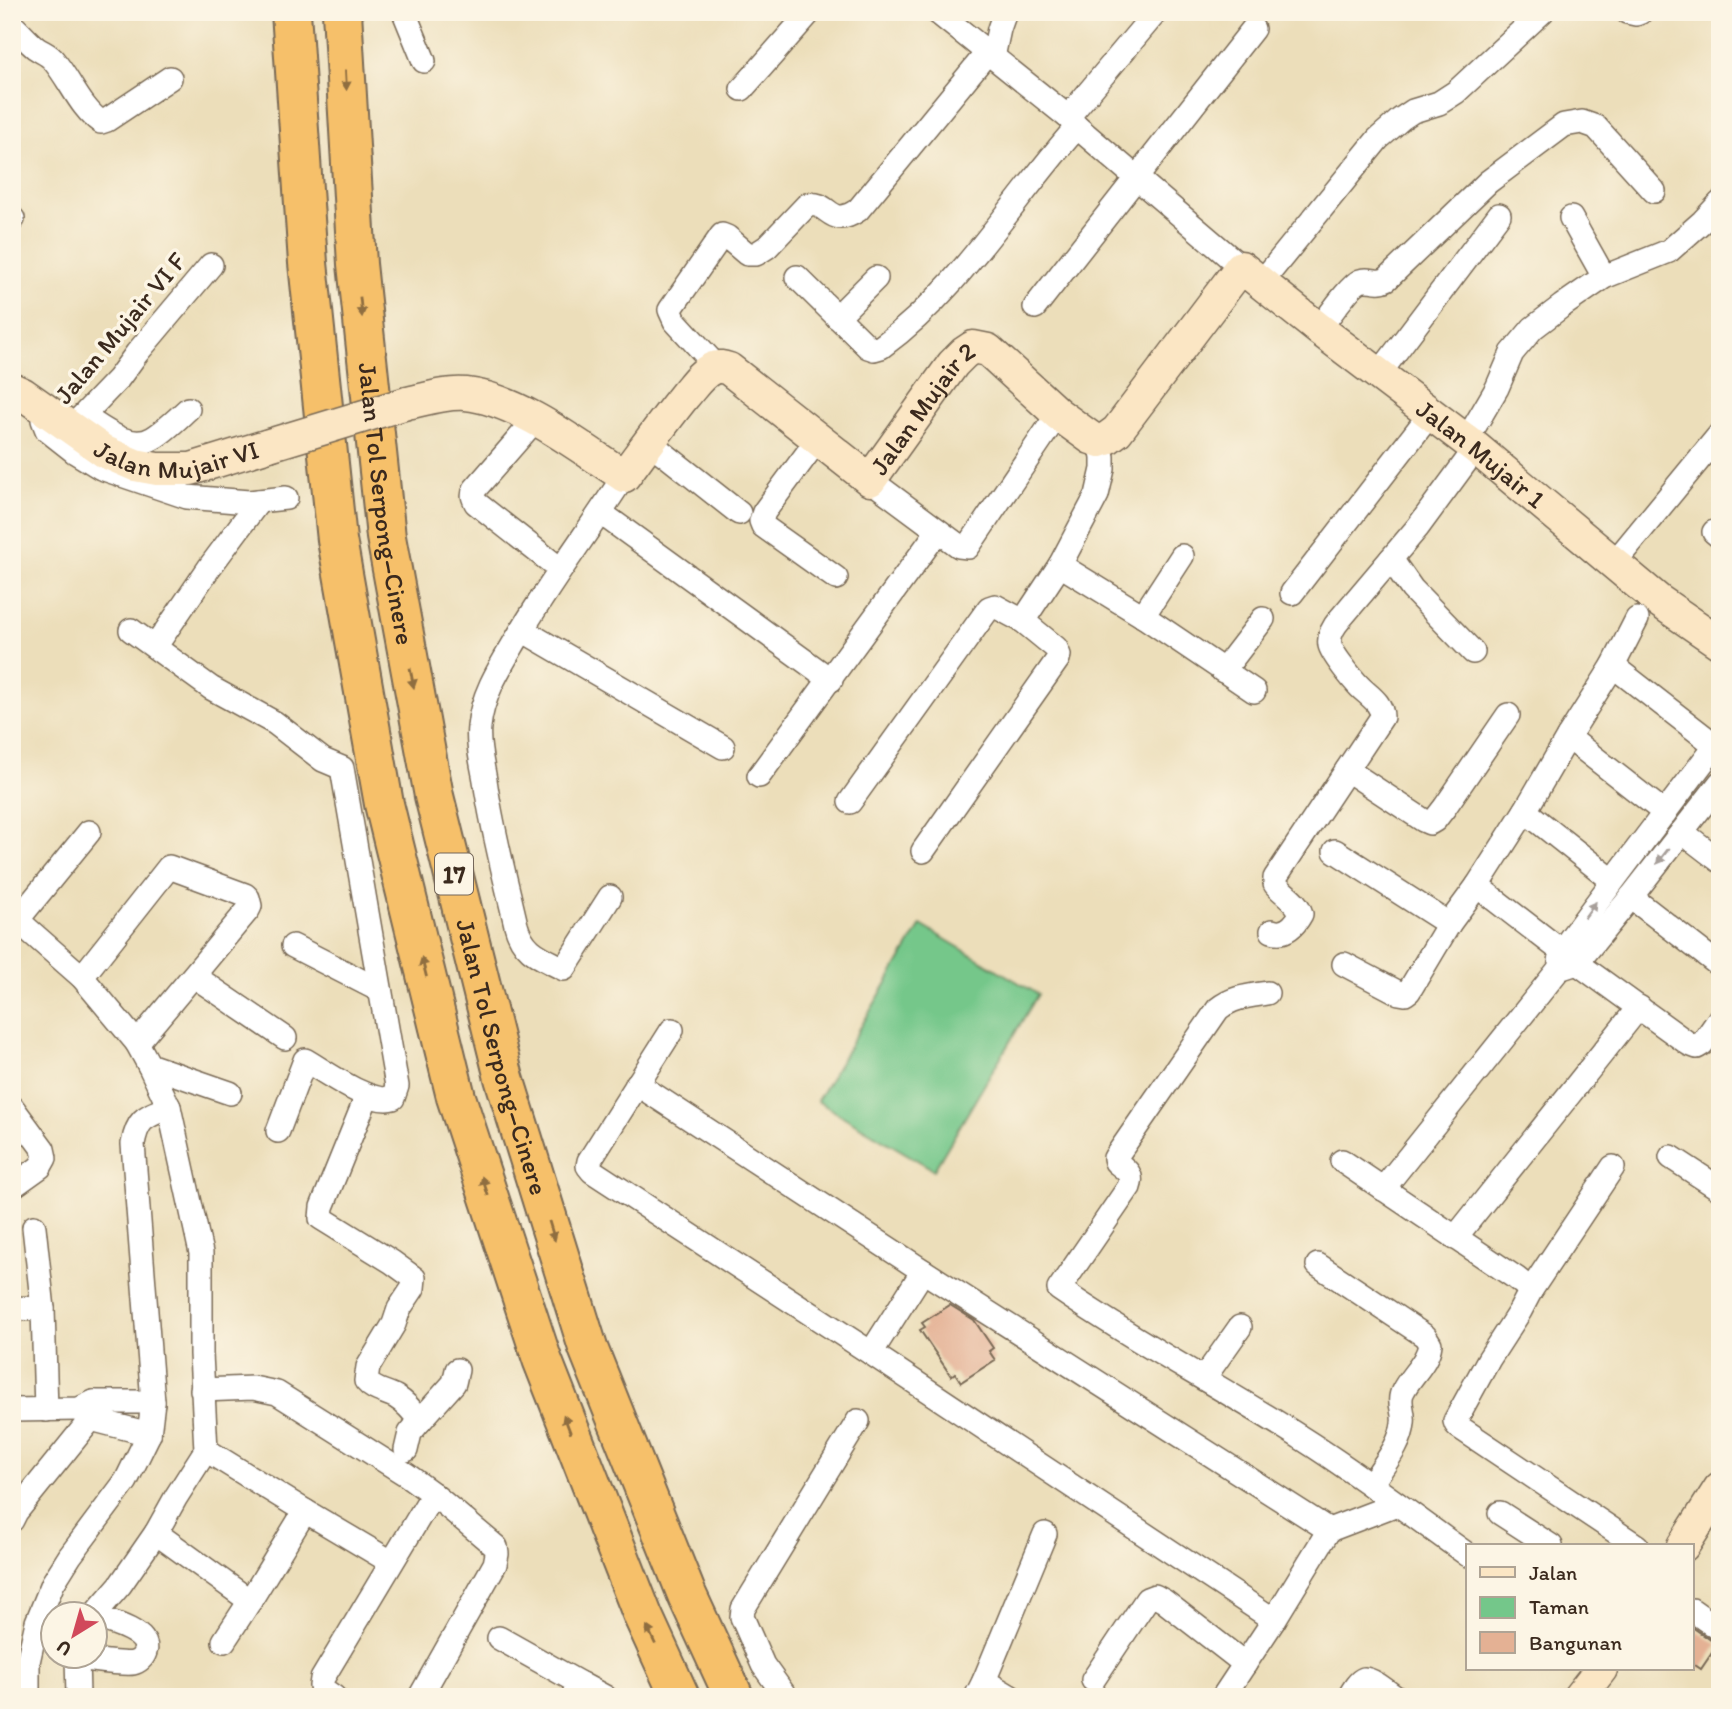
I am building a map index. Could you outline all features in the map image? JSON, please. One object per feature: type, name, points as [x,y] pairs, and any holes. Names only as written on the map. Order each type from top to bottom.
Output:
[{"type":"highway","name":"Jalan Tol Serpong–Cinere","points":[[291,12],[308,263],[337,540],[384,804],[456,1097],[542,1359],[643,1616],[680,1697]]},
{"type":"highway","name":"Jalan Tol Serpong–Cinere","points":[[342,12],[356,264],[386,537],[434,796],[504,1078],[589,1348],[687,1595],[734,1697]]},
{"type":"street","points":[[404,12],[424,61]]},
{"type":"street","points":[[742,89],[810,12]]},
{"type":"street","points":[[937,12],[1073,122],[1251,275]]},
{"type":"street","points":[[610,897],[564,969],[525,947],[519,937],[489,807],[479,728],[486,695],[560,569],[624,476],[699,379],[717,366],[675,321],[670,310],[722,235],[747,254],[757,254],[811,203],[842,218],[858,210],[990,55],[1005,12]]},
{"type":"street","points":[[797,277],[870,348],[884,345],[934,302],[977,252],[1053,154],[1073,122],[1156,12]]},
{"type":"street","points":[[1023,621],[1060,565],[1099,488],[1103,457],[1100,441],[1117,431],[1251,275],[1378,139],[1413,111],[1439,103],[1456,92],[1542,12]]},
{"type":"street","points":[[1627,12],[1636,15],[1641,12]]},
{"type":"street","points":[[12,25],[37,49],[53,59],[90,115],[101,122],[170,78]]},
{"type":"street","points":[[1035,307],[1253,29]]},
{"type":"street","points":[[1319,329],[1354,285],[1363,280],[1379,283],[1387,279],[1488,182],[1564,125],[1582,122],[1596,127],[1654,191]]},
{"type":"street","points":[[1272,931],[1285,931],[1301,914],[1294,901],[1275,884],[1275,878],[1382,717],[1379,704],[1356,683],[1330,645],[1331,634],[1340,619],[1418,527],[1471,444],[1512,353],[1532,328],[1604,277],[1669,251],[1720,203]]},
{"type":"street","points":[[1379,374],[1499,215]]},
{"type":"street","points":[[1571,218],[1604,277]]},
{"type":"street","name":"Jalan Mujair VI F","points":[[77,422],[118,379],[211,265]]},
{"type":"street","name":"Jalan Mujair 1","points":[[1251,275],[1471,444],[1659,601],[1720,643]]},
{"type":"street","points":[[838,317],[876,278]]},
{"type":"street","name":"Jalan Mujair 2","points":[[717,366],[729,369],[870,480],[953,364],[973,347],[988,350],[1058,414],[1091,438],[1100,441]]},
{"type":"street","name":"Jalan Mujair VI","points":[[27,397],[77,422],[105,452],[157,469],[191,469],[407,403],[465,394],[492,400],[536,419],[624,476]]},
{"type":"street","points":[[27,397],[43,419],[47,430],[101,468],[187,497],[249,502],[286,498]]},
{"type":"street","points":[[77,422],[131,443],[151,440],[188,410]]},
{"type":"street","points":[[1292,593],[1431,413]]},
{"type":"street","points":[[870,480],[959,547],[968,548],[1058,414]]},
{"type":"street","points":[[536,419],[475,489],[473,498],[560,569]]},
{"type":"street","points":[[1614,563],[1720,434]]},
{"type":"street","points":[[818,439],[764,512],[761,521],[763,526],[836,578]]},
{"type":"street","points":[[649,442],[738,513]]},
{"type":"street","points":[[155,647],[259,500]]},
{"type":"street","points":[[601,513],[831,680]]},
{"type":"street","points":[[759,776],[938,531]]},
{"type":"street","points":[[1143,616],[1182,556]]},
{"type":"street","points":[[1391,559],[1412,589],[1473,652]]},
{"type":"street","points":[[1060,565],[1143,616],[1254,691]]},
{"type":"street","points":[[850,802],[989,608],[995,606],[1023,621],[1056,648],[1058,659],[923,851]]},
{"type":"street","points":[[1223,671],[1263,619]]},
{"type":"street","points":[[1344,964],[1399,993],[1405,994],[1409,991],[1525,811],[1613,666],[1637,619]]},
{"type":"street","points":[[131,630],[211,688],[275,723],[323,760],[342,768],[397,1086],[393,1098],[386,1100],[367,1096],[305,1060],[278,1131]]},
{"type":"street","points":[[522,630],[723,747]]},
{"type":"street","points":[[1566,961],[1612,880],[1717,747],[1613,666]]},
{"type":"street","points":[[1347,770],[1423,820],[1432,822],[1508,715]]},
{"type":"street","points":[[1568,737],[1665,814]]},
{"type":"street","points":[[1383,1189],[1566,961],[1631,897],[1720,783]]},
{"type":"street","points":[[1525,811],[1612,880]]},
{"type":"street","points":[[89,832],[20,920],[82,977],[136,1043],[169,1107],[201,1253],[202,1390],[206,1450],[156,1534],[107,1600]]},
{"type":"street","points":[[1682,832],[1720,861]]},
{"type":"street","points":[[1335,851],[1450,924]]},
{"type":"street","points":[[82,977],[169,867],[245,895],[250,902],[248,910],[136,1043]]},
{"type":"street","points":[[1477,886],[1566,961],[1639,1007],[1689,1044],[1697,1047],[1702,1044],[1720,1018]]},
{"type":"street","points":[[1631,897],[1720,966]]},
{"type":"street","points":[[293,946],[379,990]]},
{"type":"street","points":[[194,976],[285,1038]]},
{"type":"street","points":[[1267,992],[1225,1003],[1179,1063],[1115,1158],[1115,1162],[1130,1176],[1129,1187],[1059,1289],[1124,1332],[1305,1440],[1466,1554]]},
{"type":"street","points":[[1455,1238],[1639,1007]]},
{"type":"street","points":[[672,1030],[589,1161],[589,1168],[1274,1620]]},
{"type":"street","points":[[149,1065],[230,1093]]},
{"type":"street","points":[[637,1084],[923,1271],[1329,1530]]},
{"type":"street","points":[[367,1096],[322,1208],[321,1218],[414,1278],[413,1288],[368,1367],[366,1381],[372,1388],[393,1395],[407,1404],[420,1421]]},
{"type":"street","points":[[12,1107],[43,1149],[45,1158],[40,1167],[12,1187]]},
{"type":"street","points":[[50,1600],[53,1583],[126,1480],[149,1434],[153,1402],[133,1144],[136,1128],[140,1123],[146,1117],[169,1107]]},
{"type":"street","points":[[1671,1157],[1720,1189]]},
{"type":"street","points":[[1342,1161],[1531,1290]]},
{"type":"street","points":[[1613,1167],[1531,1290],[1455,1420],[1459,1427],[1634,1544]]},
{"type":"street","points":[[34,1227],[43,1309],[46,1409]]},
{"type":"street","points":[[1318,1265],[1425,1336],[1430,1344],[1427,1356],[1402,1393],[1400,1404],[1404,1421],[1398,1442],[1371,1485]]},
{"type":"street","points":[[871,1353],[923,1271]]},
{"type":"street","points":[[12,1308],[43,1309]]},
{"type":"street","points":[[1204,1378],[1240,1327]]},
{"type":"street","points":[[406,1450],[410,1433],[454,1383],[457,1370]]},
{"type":"street","points":[[202,1390],[253,1388],[277,1394],[407,1475],[496,1547],[495,1564],[419,1697]]},
{"type":"street","points":[[12,1410],[88,1410],[153,1402]]},
{"type":"street","points":[[88,1410],[149,1434]]},
{"type":"street","points":[[13,1515],[88,1410]]},
{"type":"street","points":[[786,1697],[763,1665],[742,1617],[743,1609],[858,1422]]},
{"type":"street","points":[[206,1450],[391,1562]]},
{"type":"street","points":[[1684,1544],[1720,1488]]},
{"type":"street","points":[[334,1697],[321,1686],[322,1679],[433,1494]]},
{"type":"street","points":[[1223,1697],[1329,1530],[1396,1504]]},
{"type":"street","points":[[224,1641],[305,1511]]},
{"type":"street","points":[[1500,1513],[1548,1544]]},
{"type":"street","points":[[156,1534],[250,1601]]},
{"type":"street","points":[[1011,1697],[980,1689],[1045,1534]]},
{"type":"street","points":[[1093,1680],[1147,1599],[1155,1596],[1245,1664]]},
{"type":"street","points":[[1694,1611],[1720,1630]]},
{"type":"street","points":[[108,1621],[141,1637],[146,1651],[141,1659],[132,1663],[108,1660]]},
{"type":"street","points":[[499,1638],[577,1690],[605,1697]]},
{"type":"street","points":[[29,1697],[28,1662],[38,1640]]},
{"type":"street","points":[[77,1670],[78,1697]]},
{"type":"street","points":[[1579,1697],[1600,1670]]},
{"type":"street","points":[[1349,1697],[1364,1679],[1372,1681],[1395,1697]]},
{"type":"green space","points":[[921,925],[1038,994],[934,1170],[817,1101]]},
{"type":"building","points":[[950,1305],[974,1320],[993,1348],[989,1351],[995,1360],[961,1382],[955,1373],[951,1376],[920,1330],[925,1327],[922,1323]]},
{"type":"building","points":[[1694,1628],[1718,1644],[1701,1669],[1694,1664]]}]
